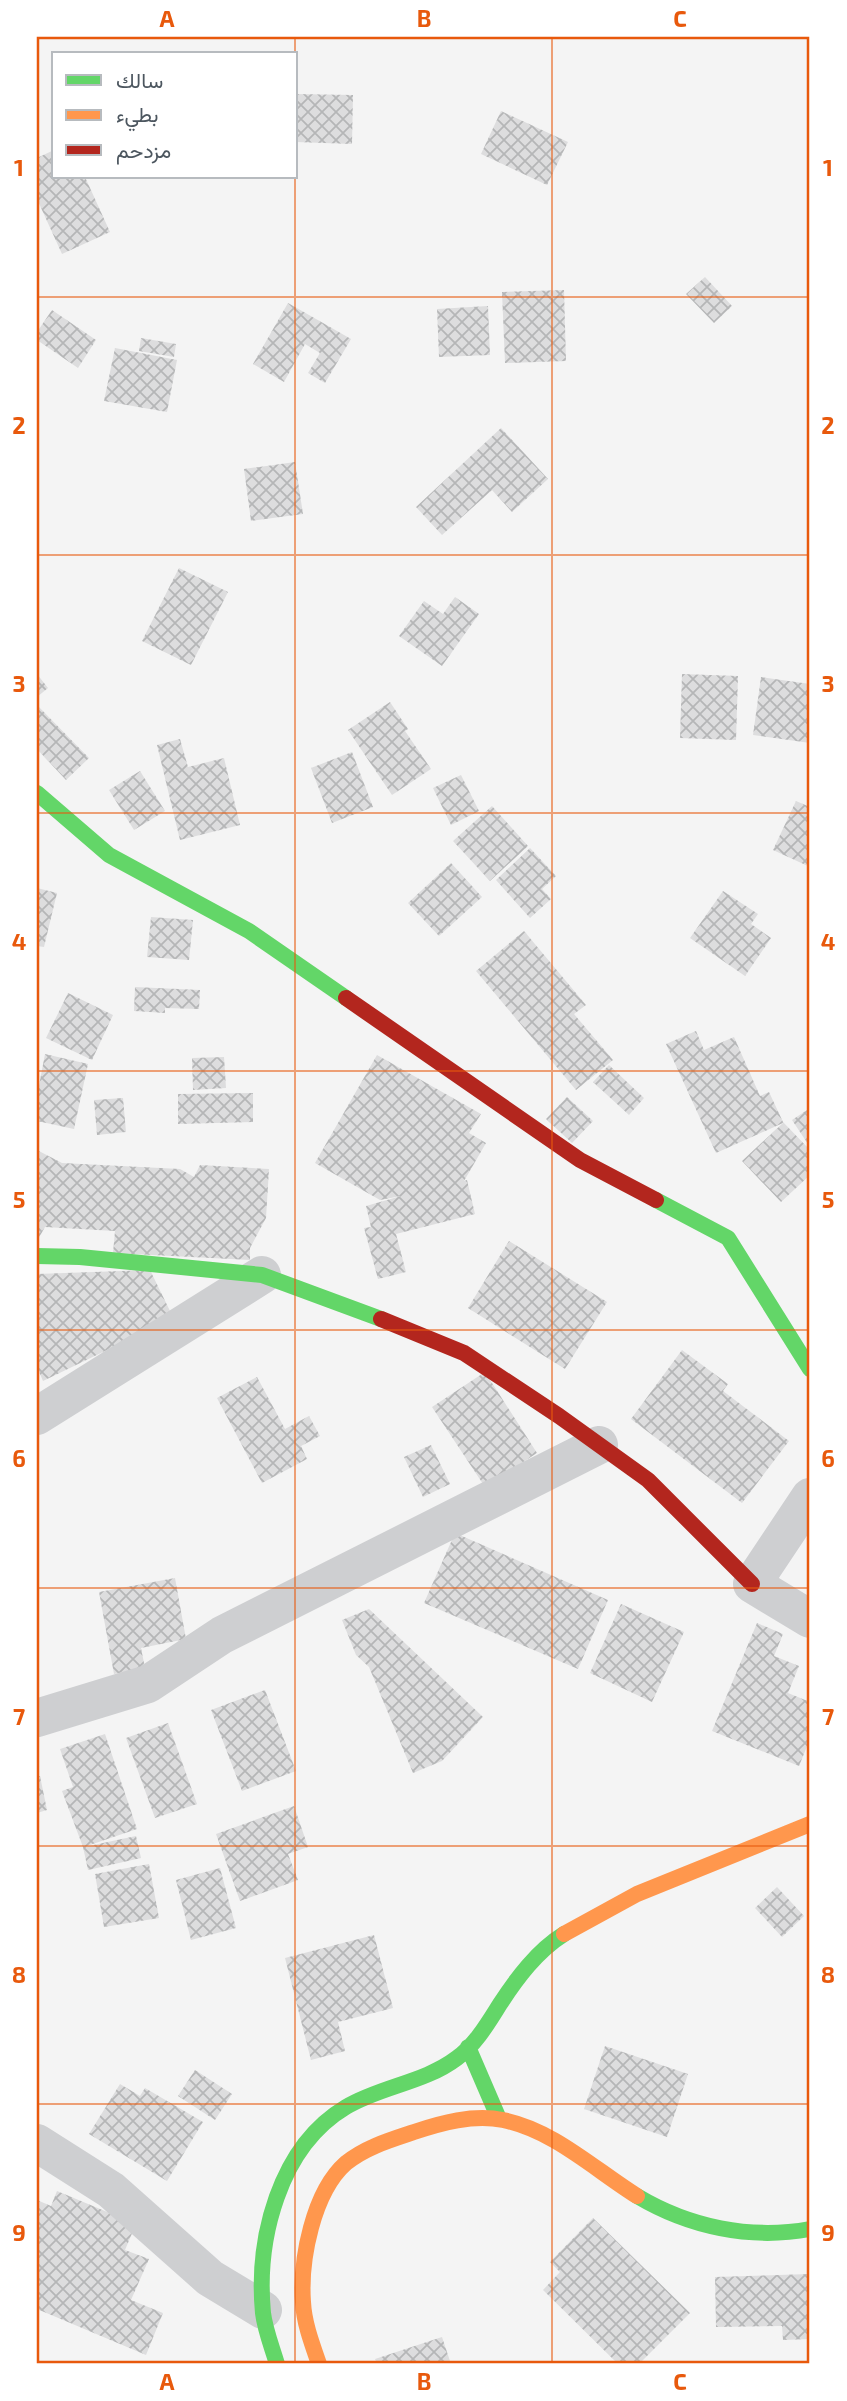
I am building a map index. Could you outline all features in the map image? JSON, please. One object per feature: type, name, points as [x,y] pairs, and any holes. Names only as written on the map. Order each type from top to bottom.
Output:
[{"type":"street","points":[[37,793],[109,855],[249,931],[580,1160],[727,1238],[810,1369]]},
{"type":"street","points":[[37,1256],[80,1257],[262,1275],[315,1293],[464,1353],[648,1480],[752,1584],[810,1619]]},
{"type":"street","points":[[37,1416],[262,1275]]},
{"type":"street","points":[[37,1718],[148,1684],[222,1635],[599,1444]]},
{"type":"street","points":[[752,1584],[810,1497]]},
{"type":"street","points":[[277,2364],[263,2310],[264,2272],[272,2216],[284,2182],[314,2132],[347,2106],[439,2069],[458,2057],[476,2040],[513,1986],[552,1942],[616,1902],[656,1884],[771,1843],[810,1824]]},
{"type":"street","points":[[468,2047],[481,2083],[499,2119]]},
{"type":"street","points":[[319,2364],[303,2304],[303,2268],[314,2219],[332,2179],[342,2167],[356,2156],[424,2129],[460,2120],[499,2119],[543,2134],[652,2205],[684,2218],[745,2232],[794,2233],[810,2230]]},
{"type":"street","points":[[37,2143],[111,2190],[210,2278],[263,2310]]},
{"type":"building","points":[[298,94],[353,95],[352,144],[298,142]]},
{"type":"building","points":[[501,111],[568,142],[547,185],[481,154]]},
{"type":"building","points":[[52,151],[52,178],[85,178],[110,232],[62,254],[37,199],[37,158]]},
{"type":"building","points":[[705,277],[732,306],[714,323],[686,294]]},
{"type":"building","points":[[564,290],[566,361],[505,363],[502,292]]},
{"type":"building","points":[[288,303],[351,339],[325,383],[308,373],[320,353],[305,344],[284,382],[253,364]]},
{"type":"building","points":[[488,306],[490,355],[439,357],[437,309]]},
{"type":"building","points":[[52,310],[96,340],[78,368],[37,340],[37,332]]},
{"type":"building","points":[[141,338],[176,344],[174,357],[139,351]]},
{"type":"building","points":[[115,348],[177,360],[167,412],[104,401]]},
{"type":"building","points":[[501,428],[548,479],[512,512],[492,490],[442,535],[416,507]]},
{"type":"building","points":[[295,462],[303,514],[251,521],[244,469]]},
{"type":"building","points":[[179,568],[228,592],[191,665],[142,641]]},
{"type":"building","points":[[455,597],[479,614],[442,666],[399,636],[424,601],[443,614]]},
{"type":"building","points":[[37,674],[48,688],[37,697]]},
{"type":"building","points":[[682,674],[738,676],[736,740],[680,738]]},
{"type":"building","points":[[761,677],[810,684],[810,743],[753,735]]},
{"type":"building","points":[[390,702],[408,729],[405,731],[431,769],[392,795],[348,730]]},
{"type":"building","points":[[37,705],[89,758],[66,780],[37,749]]},
{"type":"building","points":[[180,739],[188,767],[224,758],[240,825],[180,840],[157,745]]},
{"type":"building","points":[[352,752],[373,807],[332,823],[311,768]]},
{"type":"building","points":[[140,771],[165,811],[134,830],[109,790]]},
{"type":"building","points":[[461,775],[479,811],[451,825],[433,788]]},
{"type":"building","points":[[796,801],[810,807],[810,867],[773,850]]},
{"type":"building","points":[[492,806],[528,846],[490,881],[453,841]]},
{"type":"building","points":[[530,848],[556,876],[542,889],[551,899],[530,918],[496,880]]},
{"type":"building","points":[[451,863],[482,897],[439,936],[408,903]]},
{"type":"building","points":[[37,888],[57,893],[44,947],[37,946]]},
{"type":"building","points":[[723,891],[758,914],[751,924],[771,938],[745,976],[690,938]]},
{"type":"building","points":[[151,917],[193,920],[189,960],[147,957]]},
{"type":"building","points":[[524,931],[586,1005],[574,1014],[613,1060],[576,1090],[476,971]]},
{"type":"building","points":[[135,987],[200,990],[199,1009],[165,1008],[165,1013],[134,1011]]},
{"type":"building","points":[[68,993],[113,1015],[92,1060],[46,1038]]},
{"type":"building","points":[[696,1031],[704,1050],[734,1037],[760,1096],[769,1092],[783,1122],[810,1150],[810,1175],[781,1202],[742,1161],[783,1123],[716,1153],[666,1044]]},
{"type":"building","points":[[45,1054],[88,1064],[74,1129],[37,1121],[37,1096]]},
{"type":"building","points":[[377,1055],[481,1114],[469,1133],[486,1143],[464,1181],[467,1180],[475,1214],[396,1234],[406,1272],[378,1279],[364,1228],[371,1227],[366,1206],[401,1196],[380,1200],[315,1163]]},
{"type":"building","points":[[224,1057],[226,1088],[193,1090],[192,1058]]},
{"type":"building","points":[[609,1065],[644,1098],[629,1115],[593,1082]]},
{"type":"building","points":[[253,1093],[253,1122],[178,1124],[178,1094]]},
{"type":"building","points":[[567,1097],[593,1121],[572,1143],[546,1119]]},
{"type":"building","points":[[123,1098],[126,1132],[97,1135],[94,1100]]},
{"type":"building","points":[[810,1108],[810,1147],[792,1120]]},
{"type":"building","points":[[37,1150],[62,1163],[180,1169],[194,1177],[200,1165],[269,1169],[266,1218],[250,1248],[250,1260],[113,1253],[115,1231],[45,1227],[37,1241]]},
{"type":"building","points":[[509,1241],[607,1302],[565,1369],[468,1308]]},
{"type":"building","points":[[150,1270],[170,1311],[163,1323],[43,1381],[37,1367],[37,1274]]},
{"type":"building","points":[[682,1350],[728,1384],[723,1391],[789,1441],[742,1503],[631,1419]]},
{"type":"building","points":[[485,1372],[537,1453],[485,1487],[432,1407]]},
{"type":"building","points":[[257,1377],[285,1429],[309,1416],[320,1436],[301,1446],[307,1459],[262,1483],[217,1398]]},
{"type":"building","points":[[431,1445],[450,1484],[423,1497],[404,1457]]},
{"type":"building","points":[[455,1533],[608,1600],[578,1669],[424,1603]]},
{"type":"building","points":[[175,1578],[186,1639],[141,1648],[145,1668],[114,1674],[99,1592]]},
{"type":"building","points":[[621,1604],[684,1632],[652,1702],[590,1673]]},
{"type":"building","points":[[369,1609],[483,1717],[442,1761],[413,1773],[369,1667],[356,1655],[342,1620]]},
{"type":"building","points":[[757,1623],[783,1634],[774,1656],[799,1666],[788,1693],[810,1702],[810,1739],[799,1766],[712,1731]]},
{"type":"building","points":[[265,1690],[296,1771],[242,1791],[211,1710]]},
{"type":"building","points":[[168,1723],[197,1804],[155,1818],[126,1738]]},
{"type":"building","points":[[105,1734],[137,1829],[84,1847],[136,1836],[141,1858],[88,1870],[83,1847],[62,1791],[73,1787],[60,1749]]},
{"type":"building","points":[[37,1776],[40,1776],[47,1810],[37,1813]]},
{"type":"building","points":[[294,1806],[308,1847],[288,1854],[298,1880],[240,1901],[216,1834]]},
{"type":"building","points":[[149,1864],[159,1918],[104,1927],[95,1874]]},
{"type":"building","points":[[220,1868],[236,1928],[191,1940],[176,1880]]},
{"type":"building","points":[[777,1887],[804,1916],[782,1937],[755,1908]]},
{"type":"building","points":[[374,1935],[393,2008],[338,2022],[345,2051],[311,2060],[285,1958]]},
{"type":"building","points":[[605,2046],[688,2074],[667,2137],[584,2109]]},
{"type":"building","points":[[195,2070],[232,2094],[215,2120],[178,2096]]},
{"type":"building","points":[[120,2084],[140,2096],[145,2088],[203,2122],[167,2181],[89,2134]]},
{"type":"building","points":[[57,2191],[136,2224],[125,2250],[149,2259],[131,2300],[163,2313],[146,2355],[37,2309],[37,2200],[51,2206]]},
{"type":"building","points":[[593,2218],[690,2313],[639,2364],[618,2364],[543,2290],[560,2272],[550,2262]]},
{"type":"building","points":[[810,2274],[810,2339],[783,2340],[782,2326],[716,2327],[715,2277]]},
{"type":"building","points":[[442,2337],[451,2364],[377,2364],[375,2359]]},
{"type":"traffic: fast","points":[[37,793],[109,855],[249,931],[346,998]]},
{"type":"traffic: fast","points":[[656,1200],[728,1238],[810,1369]]},
{"type":"traffic: fast","points":[[37,1256],[80,1257],[262,1275],[381,1319]]},
{"type":"traffic: fast","points":[[277,2364],[263,2313],[264,2255],[277,2197],[288,2170],[304,2146],[323,2124],[346,2107],[431,2073],[457,2058],[481,2033],[528,1966],[545,1948],[564,1934]]},
{"type":"traffic: fast","points":[[468,2047],[499,2119]]},
{"type":"traffic: fast","points":[[637,2196],[678,2216],[720,2228],[765,2233],[810,2229]]},
{"type":"traffic: slow","points":[[564,1934],[637,1894],[810,1824]]},
{"type":"traffic: slow","points":[[319,2364],[304,2310],[304,2267],[311,2228],[325,2191],[335,2176],[346,2163],[379,2144],[446,2123],[480,2118],[503,2120],[539,2132],[556,2141],[637,2196]]},
{"type":"traffic: jam","points":[[346,998],[580,1160],[656,1200]]},
{"type":"traffic: jam","points":[[381,1319],[464,1353],[559,1416],[648,1480],[752,1584]]}]
